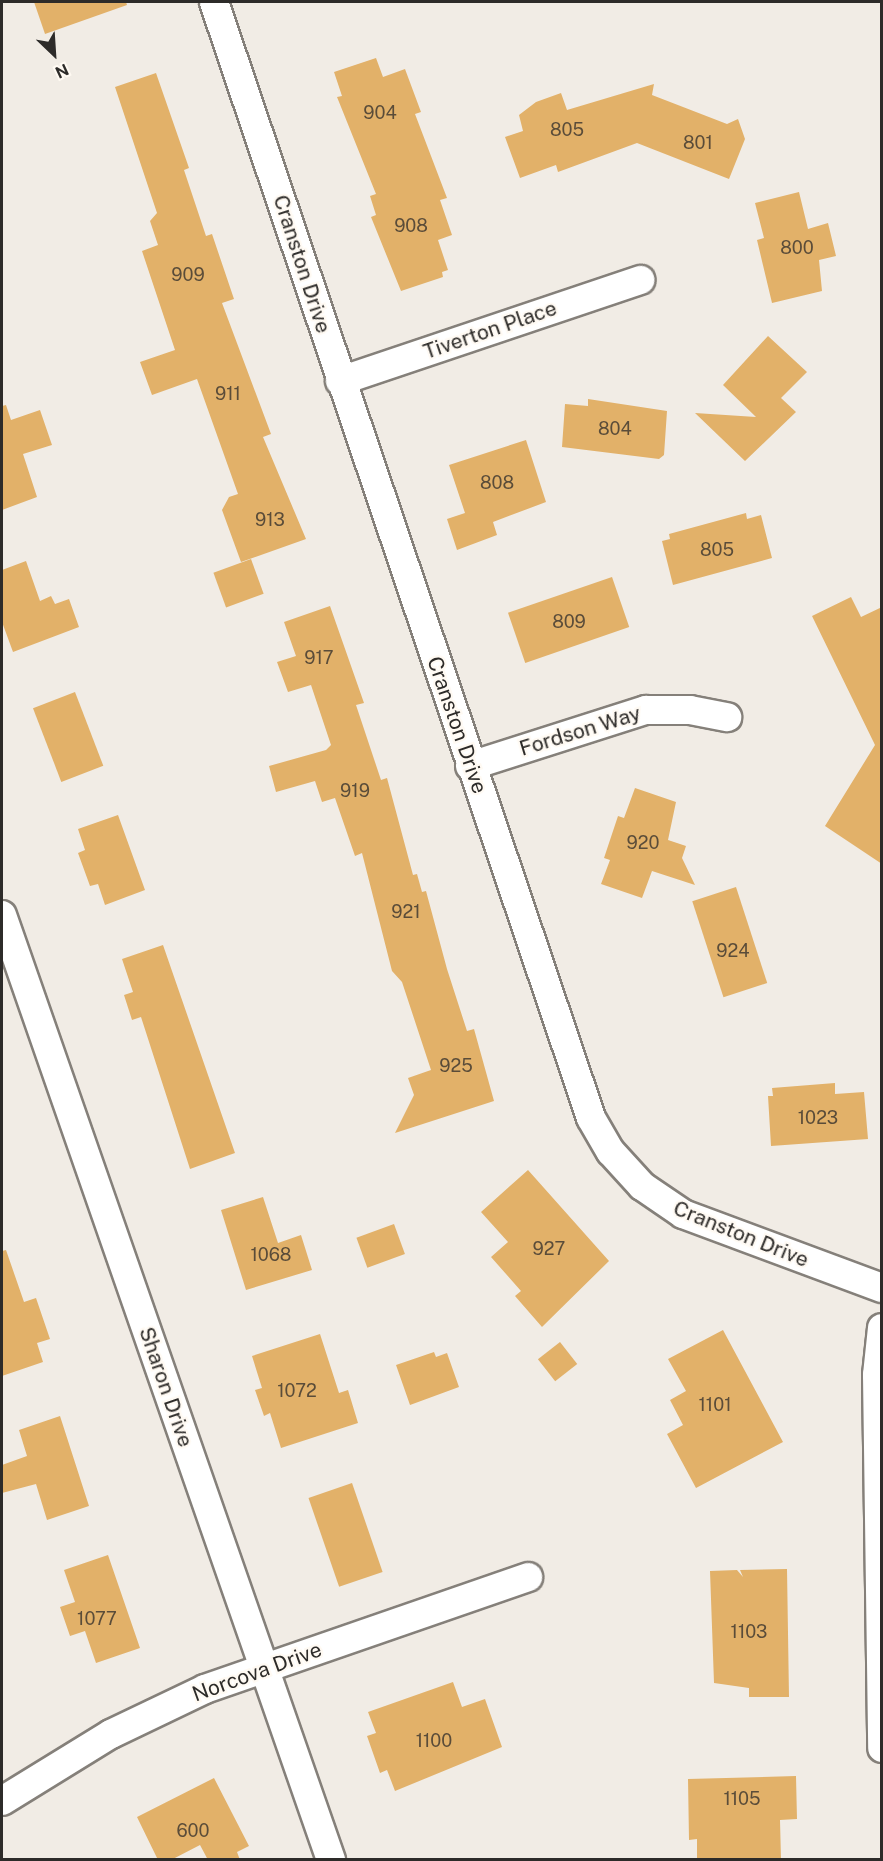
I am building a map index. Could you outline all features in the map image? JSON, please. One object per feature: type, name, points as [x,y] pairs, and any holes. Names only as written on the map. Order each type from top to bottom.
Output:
[{"type":"street","name":"Cranston Drive","points":[[214,2],[470,766],[591,1118],[611,1152],[642,1186],[683,1214],[882,1288]]},
{"type":"street","name":"Tiverton Place","points":[[340,381],[640,280]]},
{"type":"street","name":"Fordson Way","points":[[470,766],[646,710],[690,710],[727,717]]},
{"type":"street","name":"Sharon Drive","points":[[2,915],[331,1860]]},
{"type":"street","points":[[882,1328],[877,1375],[882,1748]]},
{"type":"street","name":"Norcova Drive","points":[[2,1802],[149,1714],[264,1668],[528,1576]]},
{"type":"building","points":[[34,2],[126,2],[127,5],[45,34]]},
{"type":"building","points":[[376,58],[383,77],[405,69],[421,112],[415,114],[447,198],[440,200],[452,235],[438,240],[448,270],[442,272],[443,277],[401,291],[371,217],[376,215],[370,196],[376,194],[337,97],[342,96],[334,72]]},
{"type":"building","points":[[156,73],[189,168],[184,170],[206,236],[212,234],[234,299],[222,303],[271,434],[263,437],[306,539],[241,562],[222,510],[229,497],[238,494],[197,379],[152,395],[140,362],[175,350],[142,251],[158,245],[150,221],[157,213],[115,87]]},
{"type":"building","points":[[654,84],[652,95],[727,124],[738,119],[745,139],[729,179],[637,143],[558,172],[556,165],[520,178],[505,137],[523,131],[519,115],[536,102],[561,93],[567,110]]},
{"type":"building","points":[[799,192],[808,229],[828,223],[836,256],[819,260],[822,291],[772,303],[757,240],[764,238],[755,203]]},
{"type":"building","points":[[768,336],[807,372],[781,398],[796,412],[745,461],[695,413],[756,417],[723,385]]},
{"type":"building","points":[[588,399],[667,411],[664,455],[659,459],[562,447],[565,404],[588,406]]},
{"type":"building","points":[[6,405],[11,420],[40,410],[52,445],[23,454],[37,497],[2,510],[2,406]]},
{"type":"building","points":[[526,440],[546,502],[493,522],[497,535],[457,550],[447,519],[465,513],[449,465]]},
{"type":"building","points":[[746,513],[747,519],[761,515],[772,558],[673,585],[662,541],[670,539],[669,534]]},
{"type":"building","points":[[251,559],[264,594],[226,607],[213,573]]},
{"type":"building","points":[[26,561],[40,601],[51,596],[55,604],[69,599],[79,627],[13,652],[2,622],[2,570]]},
{"type":"building","points":[[612,577],[629,627],[525,663],[508,613]]},
{"type":"building","points":[[851,597],[861,617],[882,607],[882,864],[825,826],[875,745],[812,616]]},
{"type":"building","points":[[330,606],[364,703],[356,705],[381,780],[387,778],[413,875],[417,874],[422,892],[426,891],[467,1031],[474,1029],[494,1101],[395,1133],[414,1095],[408,1078],[431,1070],[402,982],[392,971],[362,853],[355,856],[335,798],[322,802],[315,781],[276,792],[269,766],[326,750],[331,745],[311,685],[288,692],[277,662],[296,656],[284,622]]},
{"type":"building","points":[[75,692],[103,766],[61,782],[33,708]]},
{"type":"building","points":[[635,788],[676,802],[668,840],[686,846],[682,858],[695,885],[652,871],[642,898],[601,884],[610,860],[604,858],[618,816],[624,818]]},
{"type":"building","points":[[118,815],[145,890],[105,905],[98,884],[90,886],[78,853],[85,850],[78,829]]},
{"type":"building","points":[[736,887],[767,983],[723,997],[692,901]]},
{"type":"building","points":[[163,945],[235,1153],[190,1169],[141,1017],[132,1020],[124,995],[133,992],[122,959]]},
{"type":"building","points":[[835,1083],[835,1094],[864,1092],[868,1139],[771,1146],[768,1096],[773,1096],[772,1088]]},
{"type":"building","points":[[528,1170],[609,1261],[542,1327],[515,1296],[521,1291],[491,1257],[508,1242],[481,1212]]},
{"type":"building","points":[[263,1197],[278,1243],[301,1235],[312,1270],[246,1290],[221,1210]]},
{"type":"building","points":[[394,1224],[405,1254],[367,1268],[356,1238]]},
{"type":"building","points":[[6,1250],[24,1302],[36,1298],[50,1339],[37,1343],[43,1362],[2,1376],[2,1251]]},
{"type":"building","points":[[723,1330],[783,1442],[696,1488],[667,1434],[683,1425],[670,1400],[686,1391],[668,1359]]},
{"type":"building","points":[[320,1334],[339,1393],[348,1390],[358,1423],[281,1448],[270,1413],[264,1416],[255,1390],[262,1388],[252,1356]]},
{"type":"building","points":[[560,1342],[577,1364],[555,1381],[538,1359]]},
{"type":"building","points":[[434,1352],[436,1357],[447,1353],[459,1387],[410,1405],[396,1365]]},
{"type":"building","points":[[60,1416],[89,1506],[47,1520],[36,1484],[2,1493],[2,1465],[27,1456],[19,1430]]},
{"type":"building","points":[[352,1483],[383,1572],[339,1587],[309,1498]]},
{"type":"building","points":[[108,1555],[140,1648],[96,1663],[85,1631],[70,1636],[60,1607],[75,1602],[64,1570]]},
{"type":"building","points":[[787,1569],[789,1697],[749,1697],[749,1688],[714,1683],[710,1571],[737,1570],[743,1577],[740,1570]]},
{"type":"building","points":[[453,1682],[462,1707],[485,1699],[502,1747],[395,1791],[387,1770],[380,1773],[367,1736],[376,1733],[368,1712]]},
{"type":"building","points":[[796,1776],[797,1819],[780,1820],[781,1860],[697,1860],[697,1839],[689,1840],[688,1779]]},
{"type":"building","points":[[214,1778],[249,1846],[237,1852],[240,1860],[208,1860],[200,1845],[171,1860],[158,1860],[137,1817]]}]
